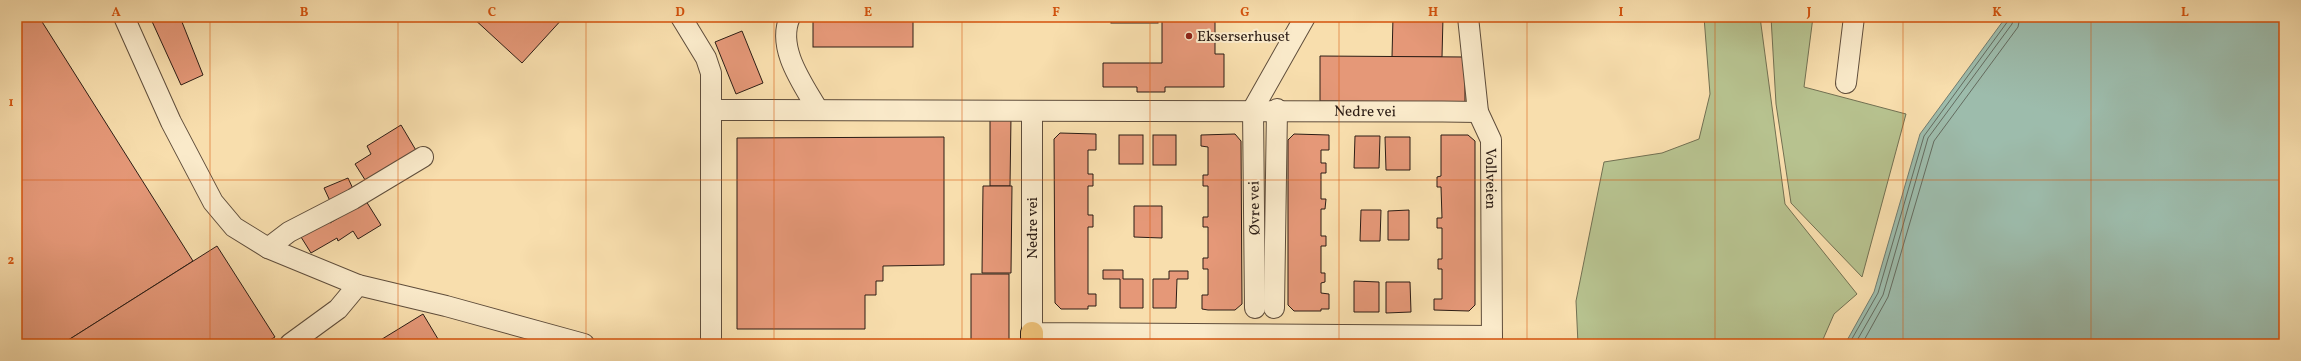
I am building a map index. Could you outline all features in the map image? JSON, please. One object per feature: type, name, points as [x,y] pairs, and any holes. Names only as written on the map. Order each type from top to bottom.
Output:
[{"type":"street","points":[[124,17],[171,122],[213,202],[234,227],[268,248],[358,285],[446,306],[584,344]]},
{"type":"street","points":[[681,17],[706,58],[711,73],[711,344]]},
{"type":"street","points":[[790,17],[787,33],[789,52],[795,70],[818,110]]},
{"type":"street","points":[[1252,109],[1305,17]]},
{"type":"street","name":"Vollveien","points":[[1468,17],[1478,112],[1491,140],[1492,340]]},
{"type":"street","points":[[1846,83],[1854,17]]},
{"type":"street","name":"Øvre vei","points":[[1252,109],[1265,308],[1277,109]]},
{"type":"street","name":"Nedre vei","points":[[712,110],[1032,111],[1277,109],[1478,112]]},
{"type":"street","name":"Nedre vei","points":[[1032,111],[1032,339]]},
{"type":"street","points":[[268,248],[289,232],[353,199],[423,157]]},
{"type":"street","points":[[290,344],[338,309],[358,285]]},
{"type":"street","points":[[1032,339],[1492,340]]},
{"type":"green space","points":[[1704,17],[1760,17],[1785,204],[1857,294],[1834,314],[1821,344],[1578,344],[1576,301],[1604,162],[1662,153],[1699,139],[1710,94]]},
{"type":"green space","points":[[1771,17],[1813,17],[1804,87],[1906,114],[1862,277],[1791,203],[1776,104]]},
{"type":"water","points":[[2006,17],[2284,17],[2284,344],[1845,344],[1874,292],[1920,134]]},
{"type":"building","points":[[17,17],[39,17],[193,261],[62,344],[17,344]]},
{"type":"building","points":[[150,17],[180,17],[203,75],[181,85]]},
{"type":"building","points":[[472,17],[564,17],[522,63]]},
{"type":"building","points":[[813,17],[913,17],[913,47],[813,47]]},
{"type":"building","name":"Ekserserhuset","points":[[1111,17],[1158,17],[1158,23],[1111,23]]},
{"type":"building","name":"Ekserserhuset","points":[[1162,17],[1215,17],[1215,54],[1224,54],[1224,87],[1165,87],[1165,92],[1137,92],[1137,87],[1103,87],[1103,63],[1162,63]]},
{"type":"building","points":[[1393,17],[1443,17],[1442,57],[1392,57]]},
{"type":"building","points":[[742,31],[763,83],[736,94],[715,42]]},
{"type":"building","points":[[1320,56],[1465,57],[1465,102],[1320,101]]},
{"type":"building","points":[[990,117],[1011,117],[1010,186],[990,186]]},
{"type":"building","points":[[401,125],[417,152],[367,183],[355,164],[371,154],[367,146]]},
{"type":"building","points":[[1060,133],[1096,134],[1096,150],[1088,150],[1088,174],[1093,174],[1093,186],[1088,186],[1088,215],[1093,215],[1093,227],[1088,227],[1088,294],[1096,294],[1096,306],[1088,306],[1088,309],[1061,309],[1055,303],[1054,139]]},
{"type":"building","points":[[1235,134],[1241,141],[1242,304],[1235,310],[1202,309],[1202,295],[1208,295],[1208,269],[1203,269],[1203,258],[1208,258],[1208,227],[1203,227],[1203,217],[1208,217],[1208,186],[1203,186],[1203,175],[1208,175],[1208,147],[1201,146],[1201,135]]},
{"type":"building","points":[[1294,134],[1329,135],[1329,150],[1321,150],[1321,163],[1326,163],[1326,173],[1321,173],[1321,199],[1326,199],[1325,209],[1321,209],[1321,236],[1326,236],[1326,246],[1321,246],[1321,273],[1325,273],[1325,282],[1321,283],[1321,293],[1329,294],[1329,309],[1321,309],[1321,311],[1294,311],[1288,305],[1288,140]]},
{"type":"building","points":[[1119,135],[1143,135],[1143,164],[1119,164]]},
{"type":"building","points":[[1153,135],[1176,135],[1176,165],[1153,165]]},
{"type":"building","points":[[1441,135],[1468,135],[1475,141],[1475,305],[1469,311],[1434,310],[1434,299],[1442,299],[1442,269],[1438,269],[1438,259],[1442,259],[1442,228],[1437,228],[1437,218],[1442,218],[1441,187],[1437,187],[1437,177],[1441,176]]},
{"type":"building","points":[[1355,136],[1380,136],[1379,168],[1354,168]]},
{"type":"building","points":[[944,137],[944,265],[883,266],[883,281],[876,281],[876,295],[865,295],[865,329],[737,329],[737,138]]},
{"type":"building","points":[[1385,137],[1410,137],[1410,170],[1386,170]]},
{"type":"building","points":[[348,178],[354,191],[330,201],[324,188]]},
{"type":"building","points":[[983,186],[1012,186],[1011,273],[982,273]]},
{"type":"building","points":[[366,201],[381,225],[358,239],[353,231],[338,241],[337,238],[311,253],[301,237],[328,220],[330,223]]},
{"type":"building","points":[[1134,206],[1162,206],[1162,238],[1134,237]]},
{"type":"building","points":[[1361,210],[1381,210],[1380,241],[1360,241]]},
{"type":"building","points":[[1409,210],[1409,240],[1388,240],[1388,211]]},
{"type":"building","points":[[217,246],[275,337],[263,344],[62,344]]},
{"type":"building","points":[[1103,270],[1123,270],[1123,279],[1143,279],[1143,308],[1120,308],[1120,279],[1103,279]]},
{"type":"building","points":[[1169,271],[1188,271],[1188,279],[1177,279],[1176,308],[1153,308],[1153,279],[1169,279]]},
{"type":"building","points":[[971,274],[1009,274],[1009,344],[971,344]]},
{"type":"building","points":[[1354,281],[1379,282],[1379,312],[1354,312]]},
{"type":"building","points":[[1386,282],[1410,282],[1411,312],[1386,313]]},
{"type":"building","points":[[423,314],[441,344],[374,344]]},
{"type":"place","name":"Ekserserhuset","points":[[1189,36]]}]
